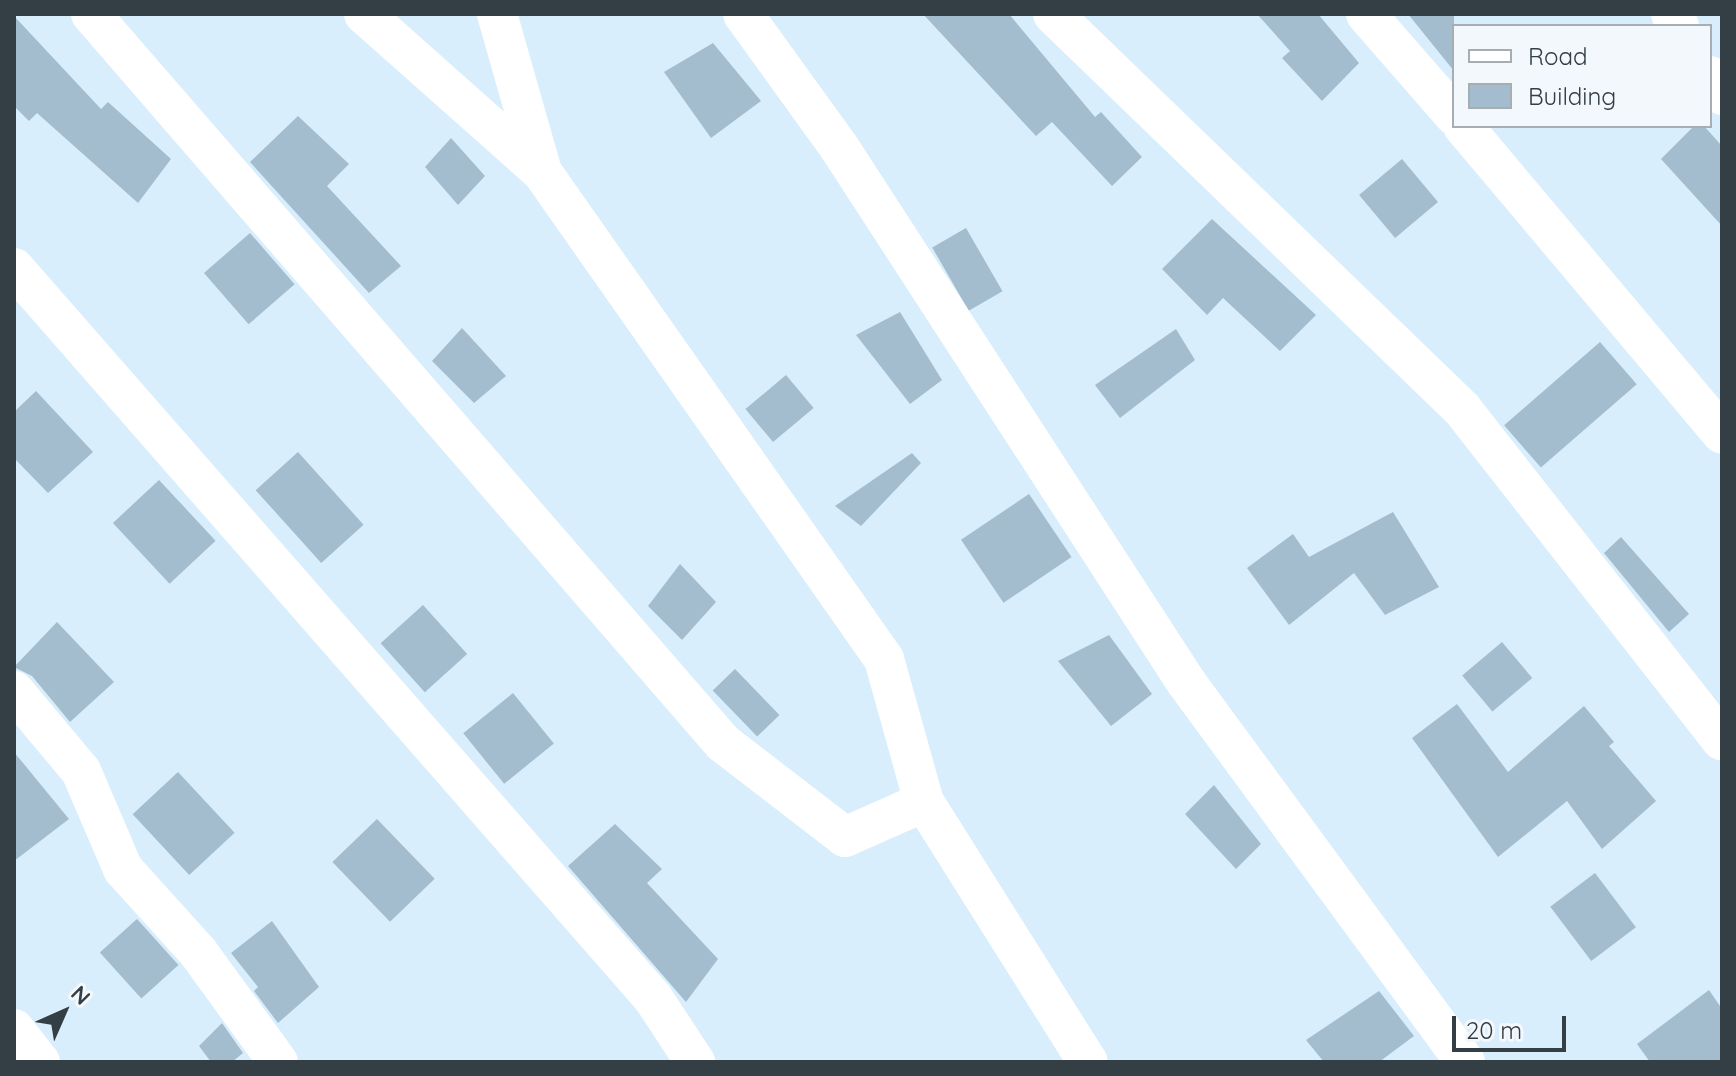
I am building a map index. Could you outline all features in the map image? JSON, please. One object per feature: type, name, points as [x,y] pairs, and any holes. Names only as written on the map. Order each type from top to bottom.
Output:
[{"type":"street","points":[[91,14],[723,743],[845,837],[924,802]]},
{"type":"street","points":[[364,14],[542,172],[884,659],[924,802],[1088,1062]]},
{"type":"street","points":[[497,14],[542,172]]},
{"type":"street","points":[[743,14],[839,147],[1186,682],[1465,1062]]},
{"type":"street","points":[[1053,14],[1462,409],[1722,740]]},
{"type":"street","points":[[1366,14],[1452,113]]},
{"type":"street","points":[[1465,128],[1722,434]]},
{"type":"street","points":[[14,268],[653,998],[695,1062]]},
{"type":"street","points":[[14,691],[81,771],[123,869],[198,952],[278,1062]]},
{"type":"street","points":[[14,1029],[40,1062]]},
{"type":"building","points":[[923,14],[1009,14],[1095,117],[1101,112],[1142,157],[1112,186],[1052,122],[1036,136]]},
{"type":"building","points":[[1257,14],[1318,14],[1359,63],[1322,101],[1282,58],[1290,51]]},
{"type":"building","points":[[1408,14],[1454,14],[1452,69]]},
{"type":"building","points":[[14,16],[101,109],[108,102],[171,159],[138,203],[37,113],[29,121],[14,106]]},
{"type":"building","points":[[713,43],[761,101],[711,138],[664,72]]},
{"type":"building","points":[[298,116],[349,164],[327,186],[401,266],[369,293],[250,162]]},
{"type":"building","points":[[1692,128],[1706,128],[1722,146],[1722,226],[1661,159]]},
{"type":"building","points":[[451,138],[485,176],[458,205],[425,167]]},
{"type":"building","points":[[1402,159],[1438,202],[1395,238],[1359,195]]},
{"type":"building","points":[[1212,219],[1316,315],[1280,351],[1223,298],[1207,315],[1162,269]]},
{"type":"building","points":[[966,228],[1002,291],[969,311],[932,248]]},
{"type":"building","points":[[250,233],[295,284],[249,324],[204,273]]},
{"type":"building","points":[[900,312],[942,380],[910,404],[856,335]]},
{"type":"building","points":[[462,328],[506,376],[474,403],[432,361]]},
{"type":"building","points":[[1176,329],[1195,360],[1120,418],[1095,385]]},
{"type":"building","points":[[1600,342],[1637,384],[1541,468],[1504,425]]},
{"type":"building","points":[[786,375],[814,408],[773,442],[745,409]]},
{"type":"building","points":[[36,391],[93,452],[48,493],[14,458],[14,412]]},
{"type":"building","points":[[298,452],[364,525],[321,563],[256,490]]},
{"type":"building","points":[[912,453],[921,463],[861,526],[835,506]]},
{"type":"building","points":[[159,480],[216,541],[170,584],[113,523]]},
{"type":"building","points":[[1029,494],[1071,557],[1004,603],[961,540]]},
{"type":"building","points":[[1393,512],[1439,587],[1385,615],[1354,573],[1289,625],[1247,568],[1293,534],[1309,557]]},
{"type":"building","points":[[1621,537],[1689,614],[1669,632],[1604,553]]},
{"type":"building","points":[[680,564],[716,602],[682,640],[648,606]]},
{"type":"building","points":[[423,605],[467,654],[425,692],[381,643]]},
{"type":"building","points":[[57,622],[114,682],[70,722],[32,676],[14,667]]},
{"type":"building","points":[[1109,635],[1152,694],[1111,726],[1058,661]]},
{"type":"building","points":[[1502,642],[1532,678],[1492,711],[1462,675]]},
{"type":"building","points":[[735,669],[779,715],[757,737],[713,691]]},
{"type":"building","points":[[513,693],[554,744],[504,784],[463,733]]},
{"type":"building","points":[[1457,704],[1508,772],[1584,706],[1614,742],[1609,746],[1656,801],[1602,849],[1567,801],[1498,857],[1412,738]]},
{"type":"building","points":[[14,752],[69,819],[14,861]]},
{"type":"building","points":[[178,772],[235,833],[189,875],[133,814]]},
{"type":"building","points":[[1214,785],[1261,844],[1236,869],[1185,814]]},
{"type":"building","points":[[377,819],[435,879],[390,922],[332,862]]},
{"type":"building","points":[[615,824],[662,869],[647,883],[718,959],[686,1002],[568,866]]},
{"type":"building","points":[[1595,873],[1636,927],[1591,961],[1550,907]]},
{"type":"building","points":[[137,919],[178,965],[141,999],[100,952]]},
{"type":"building","points":[[272,921],[319,987],[278,1023],[254,991],[258,987],[231,953]]},
{"type":"building","points":[[1709,990],[1722,1009],[1722,1062],[1650,1062],[1637,1044]]},
{"type":"building","points":[[1379,991],[1414,1036],[1379,1062],[1324,1062],[1306,1040]]},
{"type":"building","points":[[222,1023],[243,1053],[232,1062],[211,1062],[199,1046]]}]
